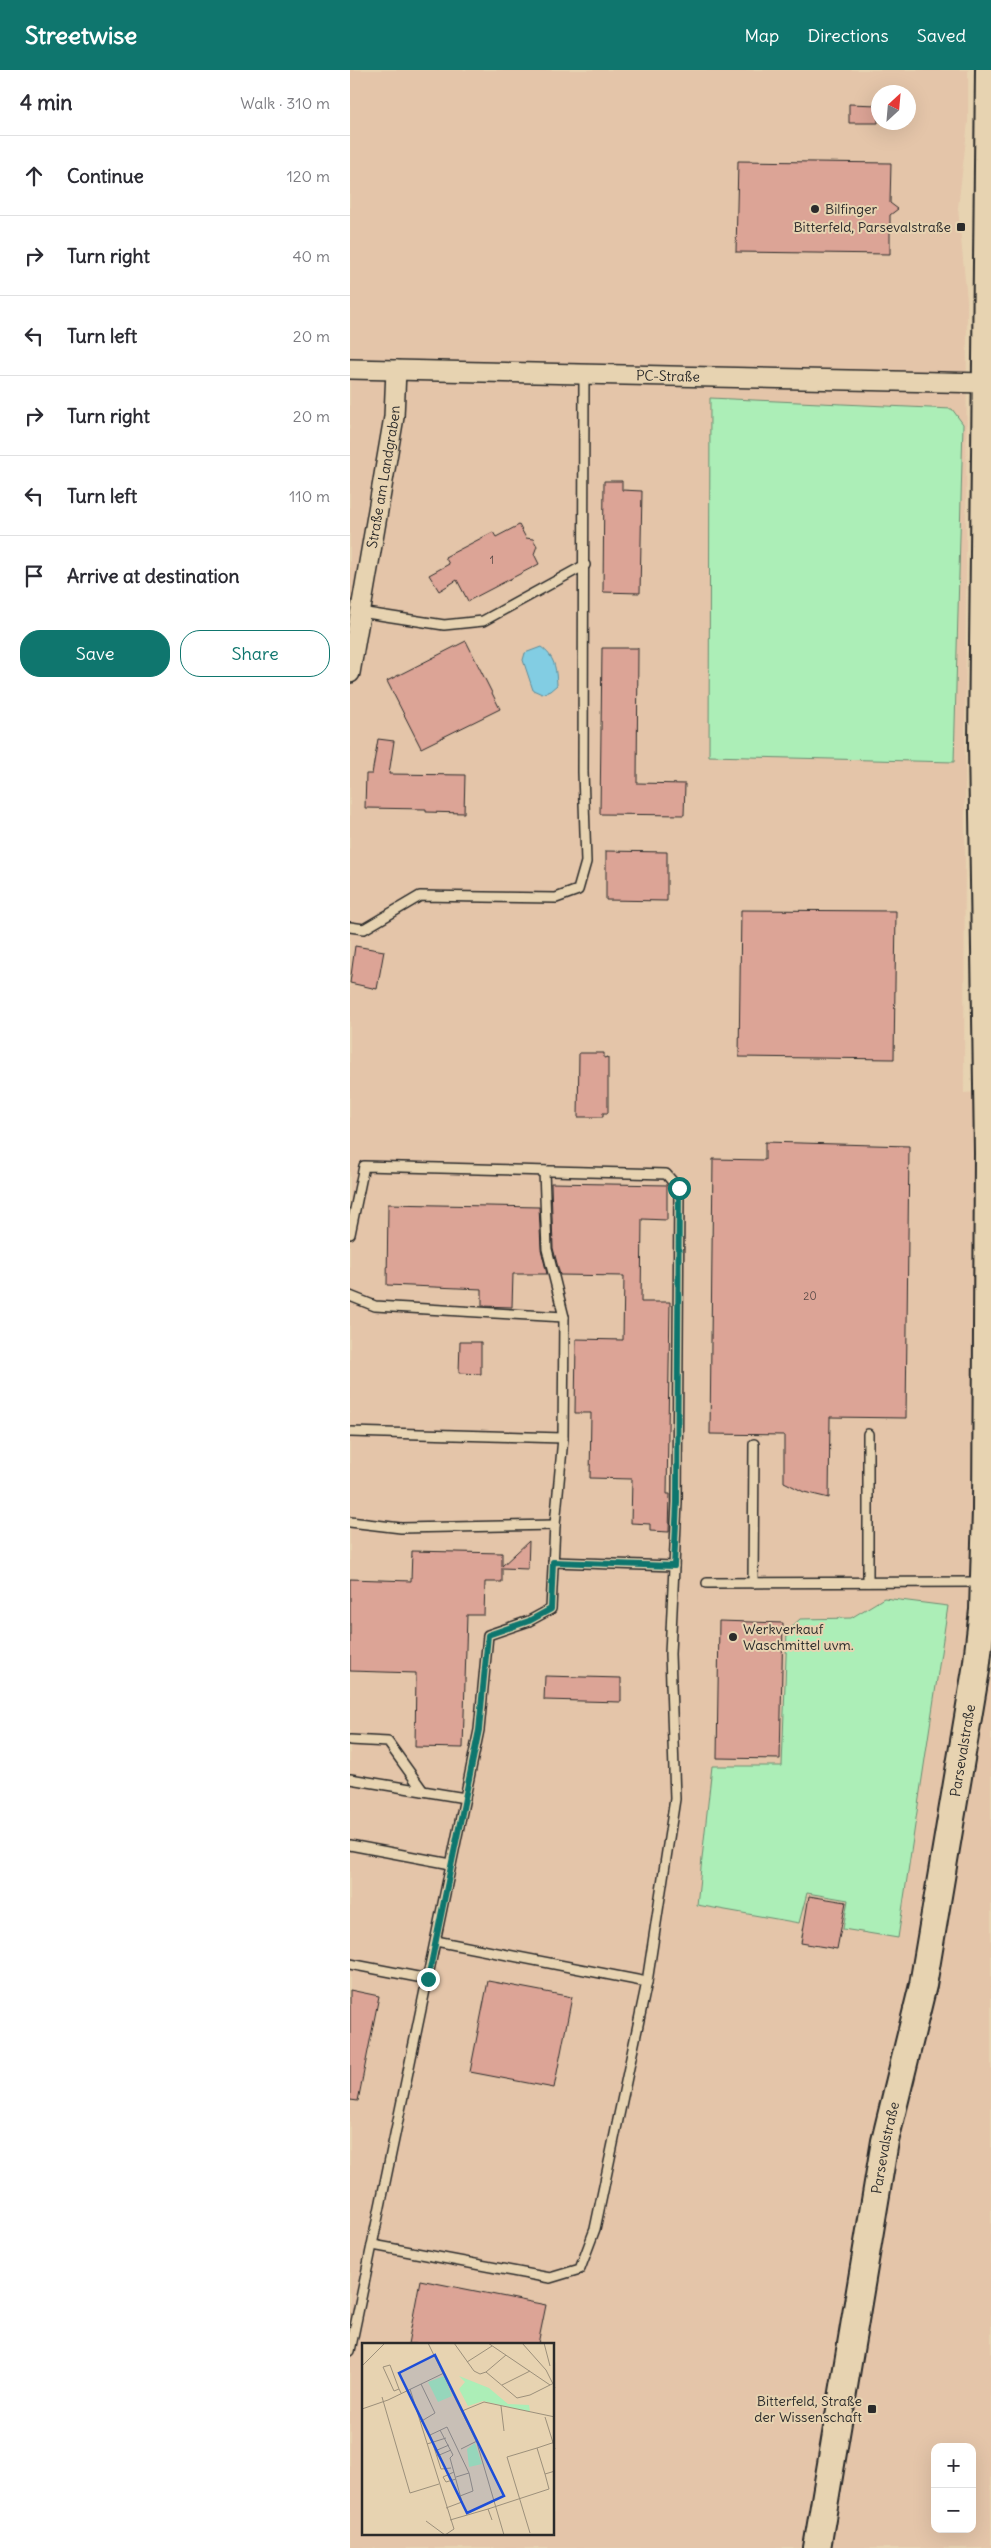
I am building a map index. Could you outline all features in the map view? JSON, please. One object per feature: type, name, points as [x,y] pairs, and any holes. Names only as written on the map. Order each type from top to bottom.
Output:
[{"type":"street","name":"Parsevalstraße","points":[[817,2548],[885,2141],[923,1985],[976,1670],[984,1582],[988,1051],[982,744],[989,70]]},
{"type":"street","name":"PC-Straße","points":[[350,369],[986,383]]},
{"type":"street","name":"Straße am Landgraben","points":[[350,673],[394,417],[396,370]]},
{"type":"lane","points":[[350,927],[364,928],[420,896],[556,898],[578,890],[586,862],[583,772],[584,374]]},
{"type":"lane","points":[[360,612],[444,625],[483,620],[584,565]]},
{"type":"lane","points":[[350,1234],[364,1166],[666,1174],[679,1188],[677,1502],[670,1654],[675,1799],[647,1982],[595,2229],[580,2269],[550,2278],[373,2245]]},
{"type":"lane","points":[[350,2351],[479,1730],[488,1635],[529,1621],[551,1609],[555,1524],[563,1438],[564,1317],[548,1250],[544,1171]]},
{"type":"lane","points":[[350,1296],[375,1306],[564,1317]]},
{"type":"lane","points":[[350,1432],[563,1438]]},
{"type":"lane","points":[[868,1434],[868,1582]]},
{"type":"lane","points":[[753,1583],[754,1444]]},
{"type":"lane","points":[[350,1522],[401,1528],[555,1524]]},
{"type":"lane","points":[[553,1562],[674,1566]]},
{"type":"lane","points":[[707,1583],[984,1582]]},
{"type":"lane","points":[[350,1740],[388,1742],[423,1791]]},
{"type":"lane","points":[[350,1779],[465,1798]]},
{"type":"lane","points":[[350,1846],[452,1864]]},
{"type":"lane","points":[[436,1941],[647,1982]]},
{"type":"lane","points":[[350,1964],[428,1979]]},
{"type":"shaded area","points":[[350,70],[968,70],[968,122],[958,208],[967,300],[964,1093],[991,1091],[991,2548],[350,2548]]},
{"type":"green space","points":[[710,398],[952,409],[963,424],[954,762],[709,756]]},
{"type":"green space","points":[[884,1598],[948,1606],[898,1938],[843,1929],[848,1900],[807,1893],[799,1923],[697,1905],[712,1766],[782,1766],[787,1631],[800,1619],[851,1618]]},
{"type":"water","points":[[541,647],[554,663],[557,685],[550,691],[542,694],[533,690],[523,660],[525,653]]},
{"type":"building","points":[[849,104],[871,105],[871,123],[849,123]]},
{"type":"building","name":"Bilfinger","points":[[738,161],[891,163],[890,203],[898,209],[890,215],[890,254],[736,252]]},
{"type":"building","points":[[604,481],[622,481],[622,490],[642,491],[640,593],[603,592]]},
{"type":"building","points":[[519,525],[526,538],[533,539],[537,546],[534,554],[539,564],[468,601],[457,580],[439,591],[429,575],[449,564],[445,557],[493,532],[496,537]]},
{"type":"building","points":[[466,641],[500,709],[421,748],[387,681]]},
{"type":"building","points":[[602,648],[638,648],[637,783],[685,784],[684,815],[600,814]]},
{"type":"building","points":[[378,739],[394,741],[389,774],[465,775],[464,813],[426,812],[426,809],[365,808],[366,774],[372,774]]},
{"type":"building","points":[[606,851],[667,852],[667,901],[606,900]]},
{"type":"building","points":[[741,910],[896,911],[894,1059],[739,1057]]},
{"type":"building","points":[[355,946],[384,951],[377,989],[350,983]]},
{"type":"building","points":[[579,1053],[604,1053],[604,1058],[608,1057],[608,1113],[603,1113],[603,1117],[578,1117]]},
{"type":"building","points":[[765,1142],[909,1146],[906,1418],[830,1417],[829,1498],[804,1492],[784,1482],[784,1435],[710,1434],[713,1159],[765,1160]]},
{"type":"building","points":[[551,1183],[667,1185],[667,1220],[642,1219],[641,1302],[670,1302],[667,1494],[670,1494],[669,1532],[650,1531],[650,1524],[631,1523],[632,1479],[590,1478],[591,1413],[575,1413],[576,1339],[623,1340],[624,1276],[560,1275],[553,1248]]},
{"type":"building","points":[[388,1204],[539,1207],[541,1249],[547,1274],[513,1274],[512,1307],[482,1306],[482,1289],[387,1285]]},
{"type":"building","points":[[460,1342],[481,1342],[481,1374],[459,1373]]},
{"type":"building","points":[[529,1541],[528,1569],[502,1568],[502,1582],[485,1582],[484,1615],[467,1615],[463,1748],[415,1747],[416,1673],[350,1671],[350,1579],[411,1581],[412,1551],[502,1553],[502,1566]]},
{"type":"building","points":[[719,1621],[783,1623],[780,1759],[717,1758]]},
{"type":"building","points":[[545,1676],[621,1678],[621,1702],[544,1700]]},
{"type":"building","points":[[809,1896],[846,1902],[837,1949],[801,1943]]},
{"type":"building","points":[[488,1981],[572,1997],[554,2088],[470,2072]]},
{"type":"building","points":[[350,1990],[379,1996],[358,2101],[350,2100]]},
{"type":"building","points":[[420,2280],[546,2305],[538,2343],[408,2343]]},
{"type":"place","name":"Bilfinger","points":[[815,209]]},
{"type":"place","name":"Bitterfeld, Parsevalstraße","points":[[961,227]]},
{"type":"place","name":"Werkverkauf Waschmittel uvm.","points":[[733,1637]]},
{"type":"place","name":"Bitterfeld, Straße der Wissenschaft","points":[[872,2409]]},
{"type":"route","points":[[428,1979],[479,1730],[488,1635],[529,1621],[551,1609],[553,1562],[674,1566],[677,1502],[679,1188]]}]
